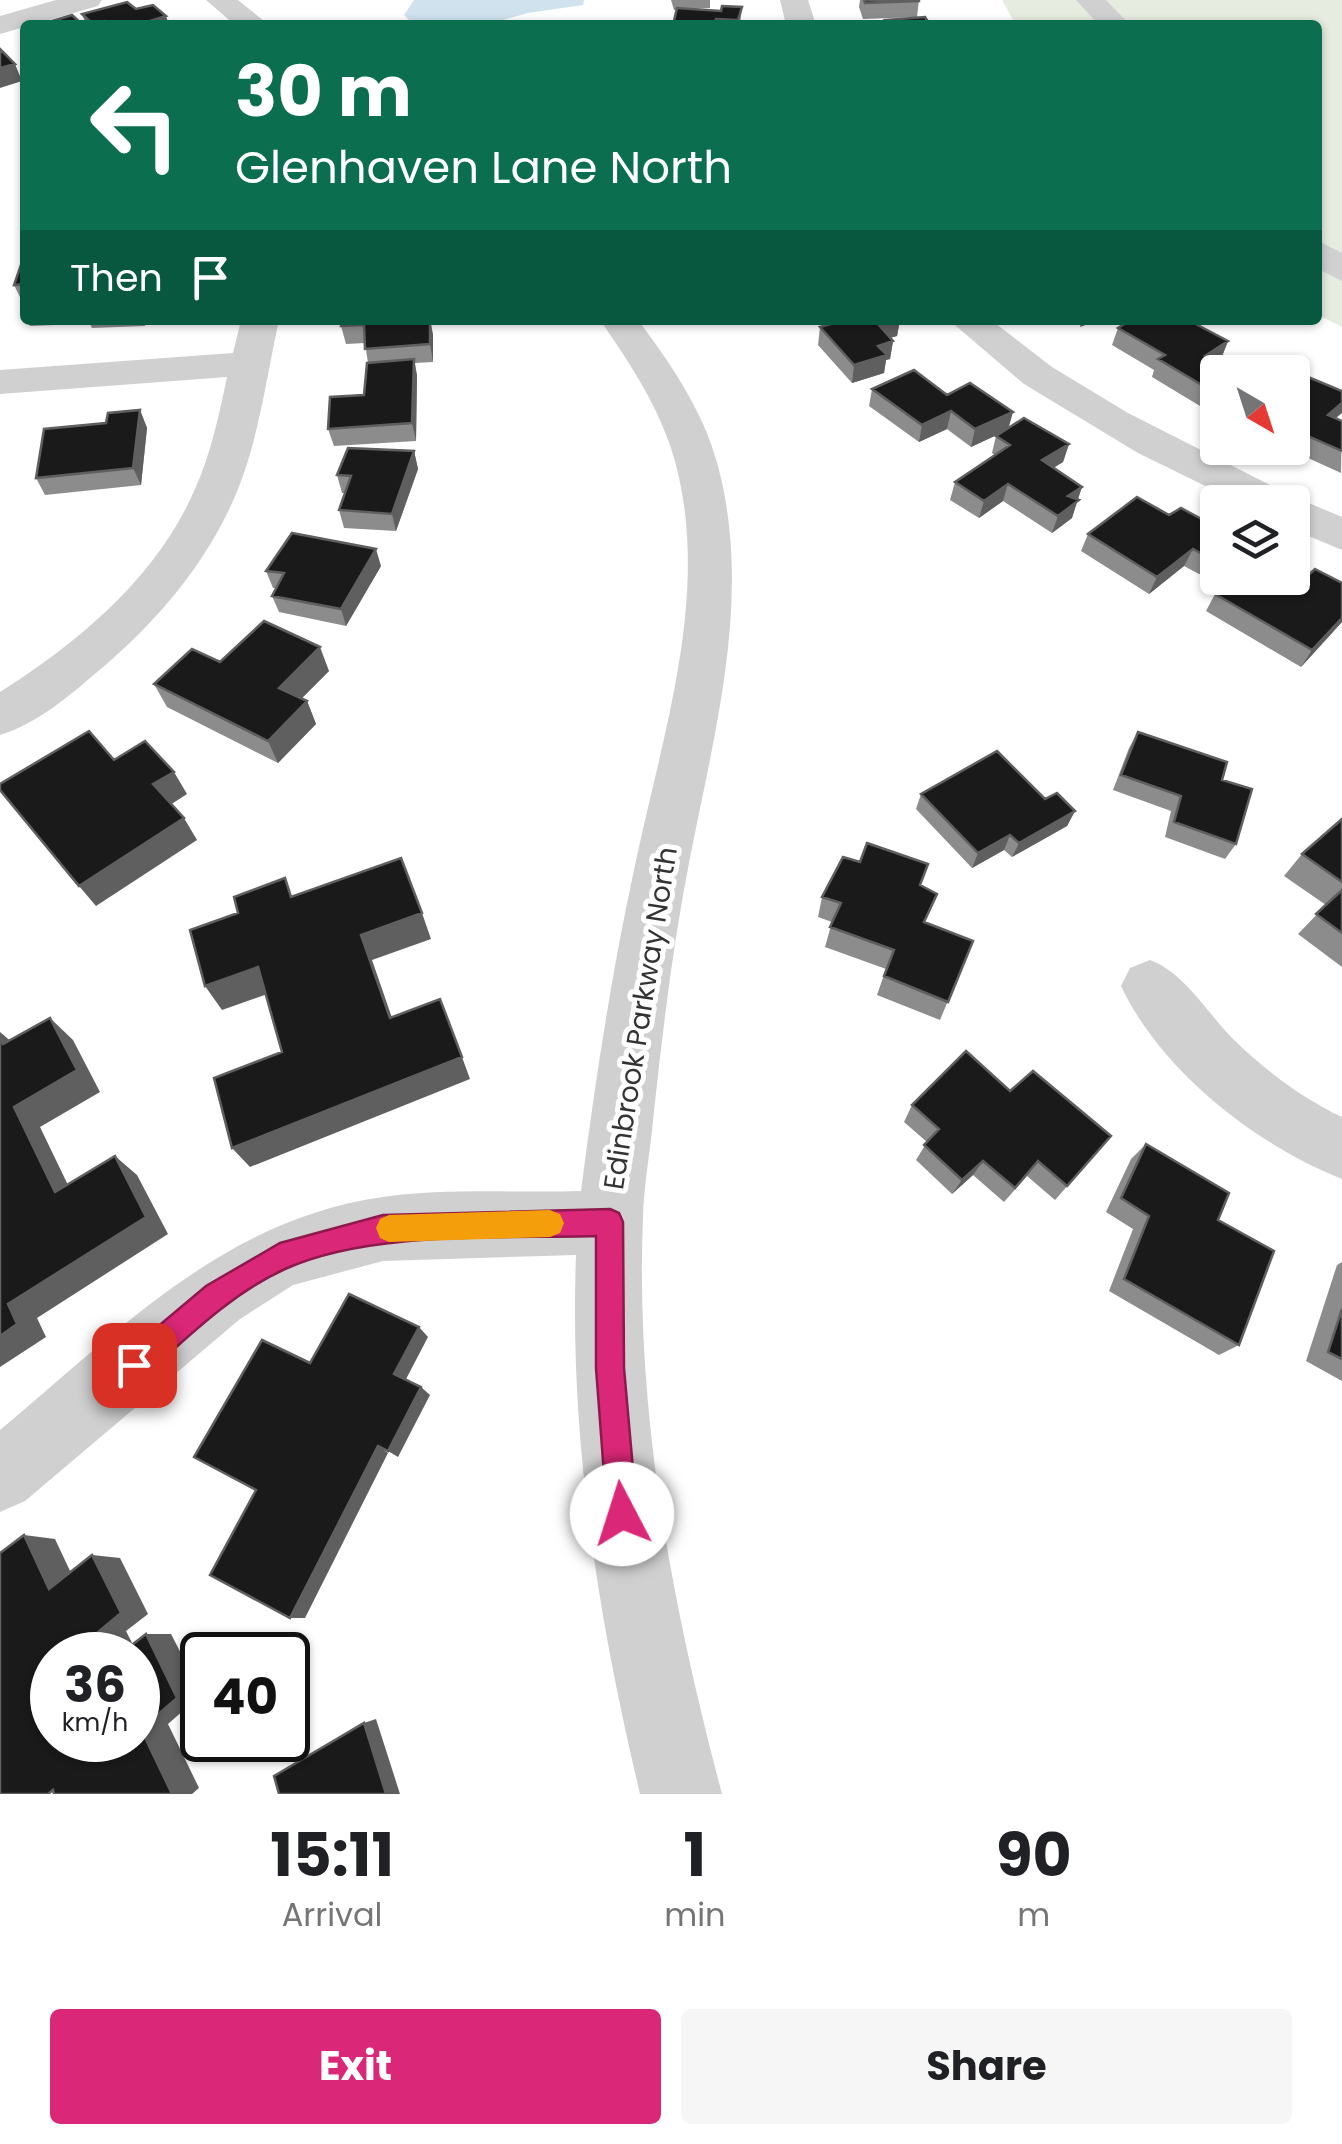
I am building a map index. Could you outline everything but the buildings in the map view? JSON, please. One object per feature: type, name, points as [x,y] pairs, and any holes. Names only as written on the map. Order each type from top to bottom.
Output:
[{"type":"street","points":[[0,25],[88,0]]},
{"type":"street","points":[[220,0],[247,20]]},
{"type":"street","points":[[1090,0],[1111,20]]},
{"type":"street","points":[[0,716],[84,657],[142,600],[186,546],[222,475],[234,440],[259,325]]},
{"type":"street","name":"Edinbrook Parkway North","points":[[621,325],[677,412],[697,465],[708,527],[708,621],[632,1041],[610,1222],[610,1368],[622,1514],[653,1688],[681,1794]]},
{"type":"street","points":[[974,325],[1012,358],[1104,419],[1239,485]]},
{"type":"street","points":[[0,382],[249,364]]},
{"type":"street","points":[[1310,520],[1342,535]]},
{"type":"street","points":[[1150,986],[1200,1050],[1256,1100],[1342,1150]]},
{"type":"street","points":[[0,1476],[216,1296],[280,1256],[383,1229],[610,1222]]},
{"type":"shaded area","points":[[1002,0],[1342,0],[1342,327],[1322,317],[1322,20],[1013,20]]},
{"type":"water","points":[[414,0],[584,0],[583,5],[503,20],[409,20],[404,15]]},
{"type":"slow traffic","points":[[389,1228],[550,1223]]},
{"type":"route","points":[[134,1365],[216,1296],[280,1256],[383,1229],[610,1222],[610,1368],[622,1514]]}]
